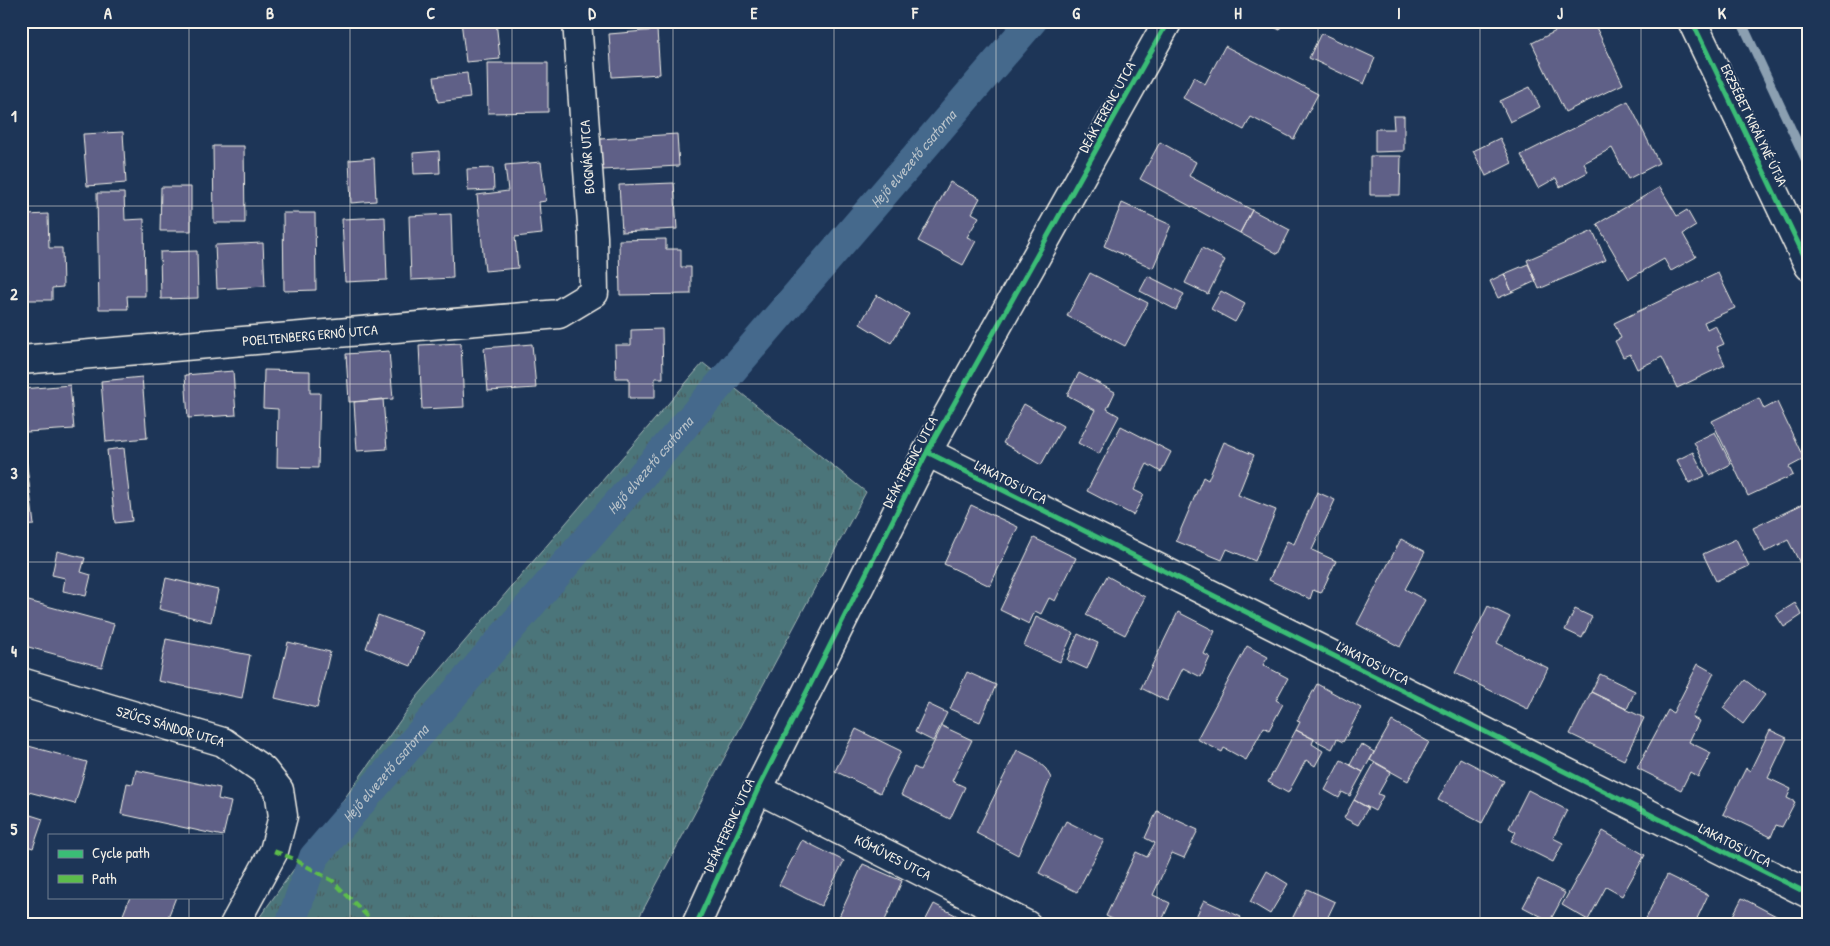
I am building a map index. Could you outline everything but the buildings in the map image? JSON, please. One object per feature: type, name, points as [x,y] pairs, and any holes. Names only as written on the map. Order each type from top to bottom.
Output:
[{"type":"street","name":"BOGNÁR UTCA","points":[[576,21],[593,237],[594,293]]},
{"type":"street","name":"DEÁK FERENC UTCA","points":[[696,925],[758,789],[927,452],[1168,21]]},
{"type":"street","name":"ERZSÉBET KIRÁLYNÉ ÚTJA","points":[[1692,21],[1809,266]]},
{"type":"street","name":"POELTENBERG ERNŐ UTCA","points":[[21,360],[559,314],[594,293]]},
{"type":"street","name":"LAKATOS UTCA","points":[[927,452],[1809,894]]},
{"type":"street","name":"SZŰCS SÁNDOR UTCA","points":[[21,682],[223,742],[263,770],[279,790],[283,816],[274,851],[234,925]]},
{"type":"street","name":"KŐMŰVES UTCA","points":[[758,789],[1027,925]]},
{"type":"green space","points":[[703,363],[866,492],[635,925],[254,925],[417,697]]},
{"type":"waterway","name":"Hejő elvezető csatorna","points":[[290,925],[314,857],[1032,21]]},
{"type":"waterway","points":[[1741,21],[1809,167]]},
{"type":"marked path","points":[[274,851],[292,858],[333,881],[376,925]]},
{"type":"cycle path","points":[[696,925],[758,789],[927,452],[1168,21]]},
{"type":"cycle path","points":[[1692,21],[1809,266]]},
{"type":"cycle path","points":[[927,452],[1809,894]]}]
